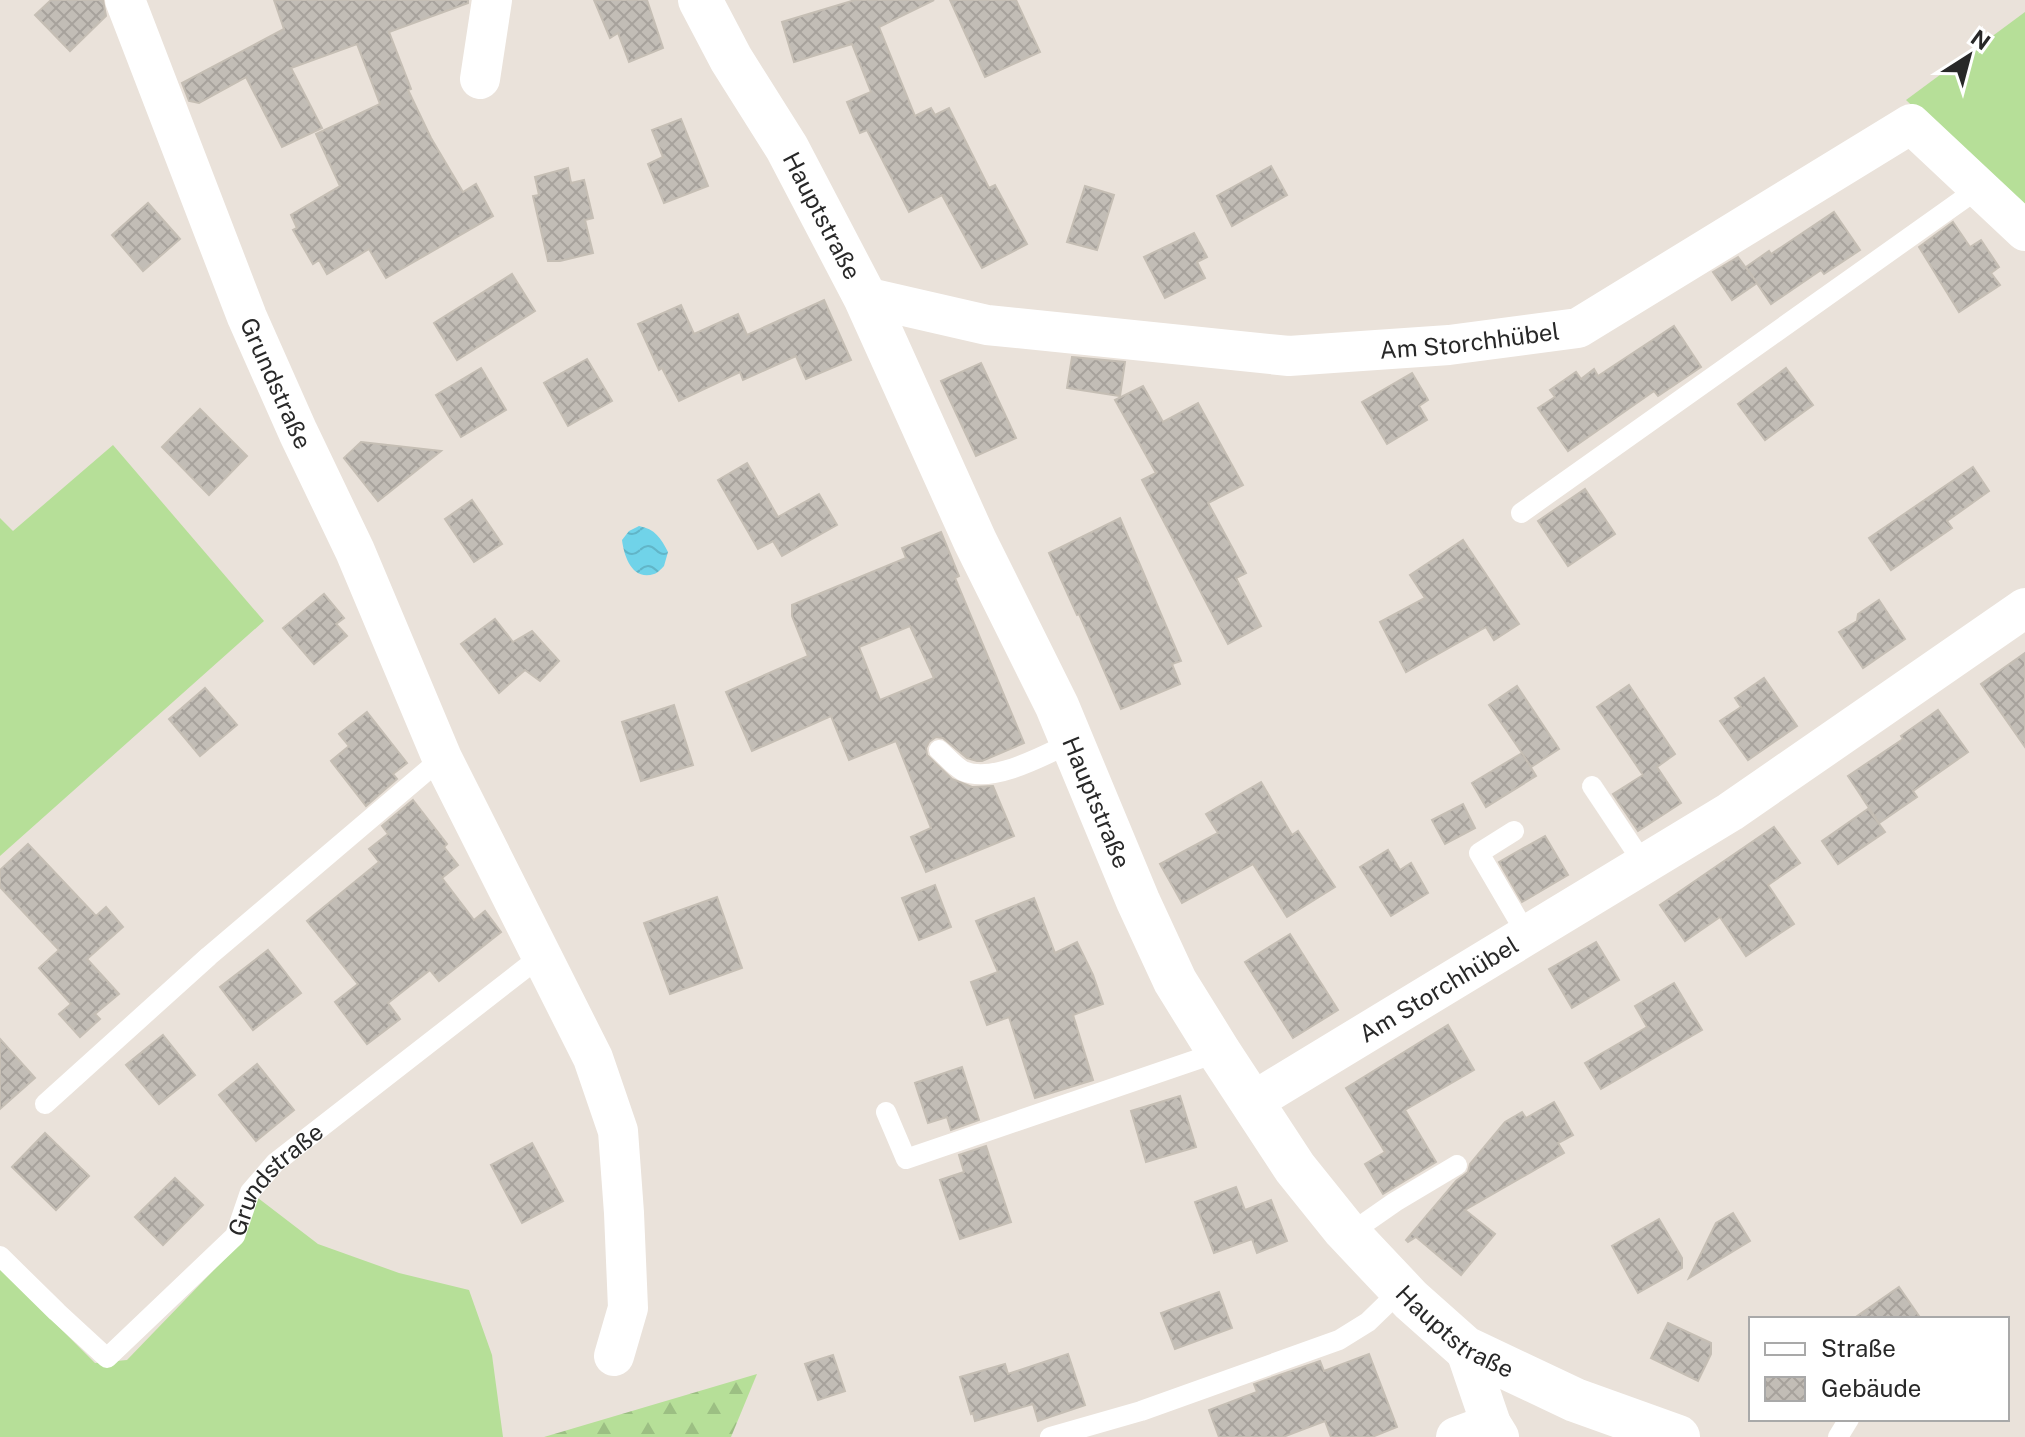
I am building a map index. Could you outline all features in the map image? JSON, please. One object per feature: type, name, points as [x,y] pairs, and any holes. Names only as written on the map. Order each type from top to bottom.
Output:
[{"type":"street","name":"Grundstraße","points":[[125,0],[247,317],[355,551],[442,758],[593,1058],[618,1131],[624,1213],[628,1308],[614,1356]]},
{"type":"street","points":[[480,79],[492,0]]},
{"type":"street","name":"Hauptstraße","points":[[700,0],[731,59],[787,148],[865,297],[975,541],[1057,706],[1138,901],[1175,981],[1295,1168],[1349,1234],[1401,1290],[1465,1348],[1575,1400],[1678,1437]]},
{"type":"street","name":"Am Storchhübel","points":[[865,297],[987,325],[1289,356],[1449,345],[1578,328],[1911,124],[2025,231]]},
{"type":"street","name":"Am Storchhübel","points":[[1252,1102],[1730,812],[2025,608]]},
{"type":"street","points":[[1465,1348],[1482,1433]]},
{"type":"lane","points":[[1521,513],[1979,188]]},
{"type":"lane","points":[[939,750],[964,771],[980,774],[1022,765],[1072,742]]},
{"type":"lane","points":[[45,1104],[209,956],[442,758]]},
{"type":"lane","points":[[1592,786],[1644,864]]},
{"type":"lane","points":[[1514,831],[1479,853],[1527,935]]},
{"type":"lane","name":"Grundstraße","points":[[0,1256],[107,1358],[235,1236],[250,1192],[275,1163],[541,956]]},
{"type":"lane","points":[[886,1112],[906,1159],[1219,1052]]},
{"type":"lane","points":[[1349,1234],[1457,1165]]},
{"type":"lane","points":[[1050,1437],[1141,1411],[1339,1340],[1368,1322],[1401,1290]]},
{"type":"green space","points":[[2025,12],[2025,212],[1906,100]]},
{"type":"green space","points":[[113,445],[264,621],[0,856],[0,518],[13,531]]},
{"type":"green space","points":[[258,1198],[318,1244],[399,1273],[469,1290],[492,1355],[503,1437],[0,1437],[0,1268],[95,1363],[127,1360],[238,1245]]},
{"type":"green space","points":[[757,1374],[731,1437],[544,1437]]},
{"type":"water","points":[[639,526],[657,535],[668,552],[664,566],[654,574],[635,571],[625,553],[622,540],[629,531]]},
{"type":"building","points":[[51,0],[103,0],[106,16],[70,51],[35,15]]},
{"type":"building","points":[[274,0],[468,0],[468,3],[389,32],[411,89],[408,90],[431,138],[463,192],[476,184],[493,216],[386,278],[369,249],[327,274],[319,260],[313,264],[293,230],[297,228],[291,215],[340,186],[316,134],[380,104],[357,44],[291,68],[322,128],[282,147],[246,77],[199,103],[189,101],[182,83],[284,29]]},
{"type":"building","points":[[594,0],[647,0],[663,48],[629,62],[618,33],[610,38]]},
{"type":"building","points":[[855,0],[934,0],[879,27],[915,116],[931,108],[935,115],[949,108],[989,188],[995,185],[1027,244],[982,268],[942,195],[909,212],[867,130],[860,133],[847,102],[871,92],[852,44],[794,62],[782,22]]},
{"type":"building","points":[[950,0],[1016,0],[1040,52],[985,77]]},
{"type":"building","points":[[681,119],[708,186],[664,203],[648,164],[663,157],[652,130]]},
{"type":"building","points":[[1271,166],[1287,195],[1232,226],[1217,196]]},
{"type":"building","points":[[568,168],[571,183],[584,180],[593,218],[585,220],[593,253],[548,261],[533,196],[539,195],[535,177]]},
{"type":"building","points":[[1085,186],[1114,195],[1097,250],[1067,242]]},
{"type":"building","points":[[148,203],[180,239],[143,271],[112,235]]},
{"type":"building","points":[[1834,212],[1860,250],[1824,274],[1821,270],[1771,304],[1746,267]]},
{"type":"building","points":[[1953,222],[1970,247],[1981,240],[1999,267],[1991,273],[2000,285],[1959,312],[1919,247]]},
{"type":"building","points":[[1194,233],[1207,257],[1197,262],[1205,278],[1165,298],[1144,257]]},
{"type":"building","points":[[1738,257],[1757,283],[1732,300],[1713,272]]},
{"type":"building","points":[[512,274],[535,311],[457,360],[434,323]]},
{"type":"building","points":[[824,300],[851,360],[806,379],[796,356],[743,380],[740,372],[679,401],[662,368],[659,370],[638,324],[681,305],[694,334],[738,314],[747,335]]},
{"type":"building","points":[[1674,326],[1701,367],[1658,396],[1654,391],[1568,451],[1538,408],[1555,397],[1550,390],[1576,372],[1581,379],[1594,369],[1598,376]]},
{"type":"building","points":[[1072,357],[1125,362],[1120,396],[1067,388]]},
{"type":"building","points":[[587,359],[612,401],[568,426],[544,383]]},
{"type":"building","points":[[981,363],[1016,438],[976,456],[941,381]]},
{"type":"building","points":[[481,368],[506,410],[461,437],[436,395]]},
{"type":"building","points":[[1786,368],[1813,405],[1765,440],[1738,404]]},
{"type":"building","points":[[1412,373],[1428,400],[1419,406],[1427,420],[1387,444],[1362,402]]},
{"type":"building","points":[[1143,386],[1163,422],[1198,403],[1243,485],[1208,503],[1246,573],[1236,578],[1261,626],[1228,644],[1142,480],[1156,473],[1115,400]]},
{"type":"building","points":[[200,409],[247,456],[209,495],[162,447]]},
{"type":"building","points":[[361,442],[441,451],[378,501],[344,458]]},
{"type":"building","points":[[747,463],[778,517],[819,494],[837,525],[782,556],[773,541],[758,549],[718,480]]},
{"type":"building","points":[[1973,467],[1989,491],[1947,521],[1952,528],[1891,570],[1869,538]]},
{"type":"building","points":[[1585,489],[1615,534],[1568,566],[1538,521]]},
{"type":"building","points":[[472,500],[502,544],[474,562],[445,519]]},
{"type":"building","points":[[1120,518],[1181,661],[1172,664],[1180,684],[1121,709],[1049,553]]},
{"type":"building","points":[[941,532],[959,576],[955,578],[1024,743],[977,761],[967,758],[943,738],[936,737],[929,742],[927,755],[952,779],[972,787],[993,786],[1014,836],[926,872],[911,837],[931,828],[896,741],[849,760],[831,716],[752,751],[726,692],[808,656],[792,616],[792,605],[906,558],[902,548]],"holes":[[[910,626],[934,678],[880,700],[859,647]]]},
{"type":"building","points":[[1463,540],[1519,624],[1494,640],[1486,627],[1406,672],[1380,622],[1425,598],[1410,575]]},
{"type":"building","points":[[324,594],[344,618],[336,624],[347,636],[314,664],[283,628]]},
{"type":"building","points":[[1879,600],[1905,639],[1863,668],[1839,632],[1857,621],[1858,614]]},
{"type":"building","points":[[495,619],[513,642],[532,631],[559,661],[540,681],[525,670],[499,693],[461,644]]},
{"type":"building","points":[[2025,653],[2025,747],[1981,684]]},
{"type":"building","points":[[1764,678],[1797,726],[1748,760],[1720,721],[1741,707],[1735,698]]},
{"type":"building","points":[[1629,685],[1675,754],[1657,767],[1681,803],[1638,831],[1613,794],[1643,775],[1597,707]]},
{"type":"building","points":[[1517,686],[1559,749],[1531,767],[1489,705]]},
{"type":"building","points":[[205,688],[237,725],[200,756],[169,719]]},
{"type":"building","points":[[674,705],[693,765],[641,781],[622,722]]},
{"type":"building","points":[[1938,710],[1968,752],[1913,791],[1917,797],[1879,823],[1848,776],[1903,739],[1901,736]]},
{"type":"building","points":[[367,712],[407,763],[393,774],[397,779],[366,806],[331,761],[349,746],[339,734]]},
{"type":"building","points":[[1522,753],[1536,776],[1486,807],[1472,783]]},
{"type":"building","points":[[1261,782],[1292,835],[1298,831],[1335,887],[1287,917],[1253,864],[1182,903],[1160,864],[1218,833],[1206,814]]},
{"type":"building","points":[[413,800],[447,844],[444,847],[458,865],[442,878],[474,920],[485,911],[501,932],[439,981],[430,970],[388,1003],[400,1019],[367,1044],[335,1002],[358,984],[307,921],[379,862],[369,849],[388,834],[382,826]]},
{"type":"building","points":[[1463,804],[1475,828],[1445,844],[1432,820]]},
{"type":"building","points":[[1868,809],[1885,832],[1838,864],[1822,841]]},
{"type":"building","points":[[1774,827],[1800,863],[1768,885],[1794,924],[1746,956],[1720,917],[1685,941],[1660,905]]},
{"type":"building","points":[[1545,836],[1568,875],[1522,902],[1499,862]]},
{"type":"building","points":[[28,844],[96,916],[106,907],[123,927],[87,959],[119,994],[95,1014],[100,1019],[80,1037],[59,1014],[71,1004],[39,968],[59,950],[0,887],[0,870]]},
{"type":"building","points":[[1388,850],[1400,870],[1411,863],[1428,893],[1391,916],[1360,867]]},
{"type":"building","points":[[935,885],[951,927],[919,940],[902,898]]},
{"type":"building","points":[[717,897],[742,968],[670,994],[644,923]]},
{"type":"building","points":[[1034,898],[1055,953],[1077,942],[1103,1004],[1073,1015],[1093,1080],[1035,1098],[1009,1017],[987,1025],[971,982],[998,972],[976,921]]},
{"type":"building","points":[[1290,934],[1338,1010],[1293,1038],[1245,962]]},
{"type":"building","points":[[1596,942],[1619,980],[1572,1008],[1549,969]]},
{"type":"building","points":[[268,950],[301,993],[253,1030],[220,987]]},
{"type":"building","points":[[1674,983],[1702,1030],[1601,1089],[1585,1063],[1647,1027],[1635,1006]]},
{"type":"building","points":[[1448,1025],[1474,1070],[1405,1110],[1436,1162],[1383,1194],[1365,1164],[1385,1152],[1346,1088]]},
{"type":"building","points":[[163,1035],[195,1075],[159,1104],[126,1065]]},
{"type":"building","points":[[0,1039],[35,1078],[0,1109]]},
{"type":"building","points":[[257,1064],[294,1110],[256,1141],[219,1095]]},
{"type":"building","points":[[962,1067],[979,1120],[951,1130],[947,1117],[928,1123],[915,1083]]},
{"type":"building","points":[[1180,1096],[1196,1147],[1146,1162],[1131,1111]]},
{"type":"building","points":[[1554,1102],[1573,1135],[1558,1143],[1564,1153],[1465,1210],[1495,1234],[1461,1275],[1416,1237],[1408,1242],[1406,1240],[1456,1181],[1468,1172],[1470,1164],[1505,1122],[1522,1112],[1526,1118]]},
{"type":"building","points":[[45,1133],[89,1176],[56,1210],[12,1167]]},
{"type":"building","points":[[532,1143],[563,1201],[522,1223],[491,1165]]},
{"type":"building","points":[[986,1146],[1011,1222],[960,1239],[940,1180],[964,1172],[959,1155]]},
{"type":"building","points":[[175,1178],[203,1205],[163,1245],[135,1217]]},
{"type":"building","points":[[1236,1187],[1245,1210],[1271,1200],[1287,1241],[1257,1253],[1252,1239],[1214,1253],[1195,1202]]},
{"type":"building","points":[[1733,1213],[1750,1241],[1689,1278],[1716,1223]]},
{"type":"building","points":[[1659,1219],[1682,1258],[1682,1268],[1638,1293],[1612,1246]]},
{"type":"building","points":[[1899,1287],[1920,1317],[1856,1317]]},
{"type":"building","points":[[1219,1292],[1232,1328],[1175,1349],[1161,1313]]},
{"type":"building","points":[[1668,1323],[1711,1343],[1711,1354],[1698,1381],[1651,1358]]},
{"type":"building","points":[[1068,1354],[1085,1405],[1038,1421],[1033,1404],[975,1421],[960,1377],[1005,1364],[1008,1374]]},
{"type":"building","points":[[1369,1354],[1397,1427],[1372,1437],[1331,1437],[1325,1421],[1283,1437],[1219,1437],[1209,1410],[1257,1392],[1254,1384],[1320,1361],[1324,1371]]},
{"type":"building","points":[[833,1355],[845,1391],[818,1400],[805,1364]]}]
